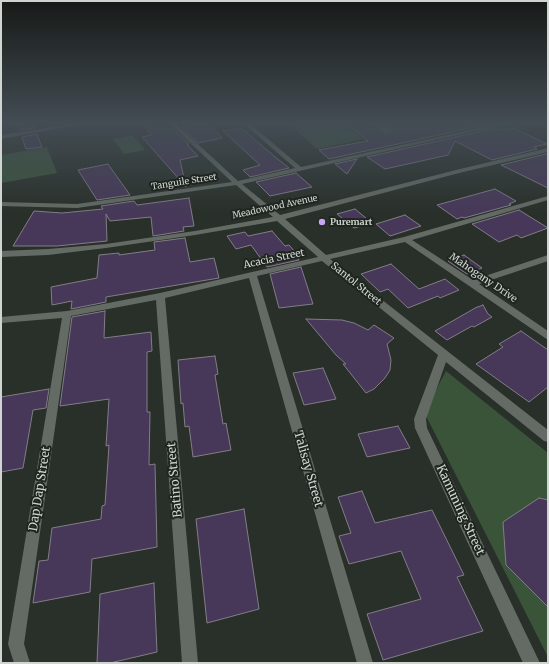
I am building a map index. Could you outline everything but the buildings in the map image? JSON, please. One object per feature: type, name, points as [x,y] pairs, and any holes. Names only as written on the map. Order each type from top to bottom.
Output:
[{"type":"street","name":"Santol Street","points":[[206,154],[325,259],[548,437]]},
{"type":"street","points":[[282,154],[300,169]]},
{"type":"street","name":"Tanguile Street","points":[[1,204],[77,206],[237,183],[368,154]]},
{"type":"street","name":"Meadowood Avenue","points":[[1,254],[48,252],[106,246],[195,233],[279,218],[458,171],[531,154]]},
{"type":"street","name":"Acacia Street","points":[[1,320],[67,314],[160,296],[406,239],[548,198]]},
{"type":"street","name":"Mahogany Drive","points":[[406,239],[548,336]]},
{"type":"street","points":[[471,284],[548,258]]},
{"type":"street","name":"Talisay Street","points":[[252,275],[365,663]]},
{"type":"street","name":"Batino Street","points":[[160,296],[190,663]]},
{"type":"street","name":"Dap Dap Street","points":[[22,663],[16,644],[67,314]]},
{"type":"street","name":"Kamuning Street","points":[[444,354],[420,419],[421,428],[532,663]]},
{"type":"green space","points":[[50,154],[57,173],[1,183],[1,155]]},
{"type":"green space","points":[[446,371],[548,453],[548,657],[424,412]]},
{"type":"place","name":"Puremart","points":[[322,222]]}]
